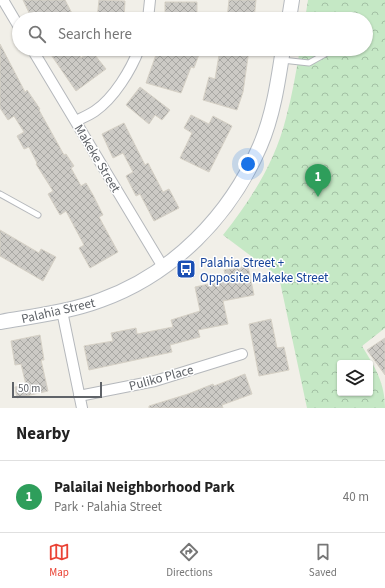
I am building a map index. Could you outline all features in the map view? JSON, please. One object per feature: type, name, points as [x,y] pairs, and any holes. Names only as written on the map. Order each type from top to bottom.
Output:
[{"type":"street","points":[[3,0],[12,15]]},
{"type":"street","points":[[149,12],[150,0]]},
{"type":"street","points":[[289,12],[292,0]]},
{"type":"street","name":"Makeke Street","points":[[36,56],[163,267]]},
{"type":"street","points":[[76,122],[96,110],[109,98],[120,85],[136,56]]},
{"type":"street","name":"Palahia Street","points":[[0,322],[62,311],[101,300],[131,287],[185,251],[208,228],[229,202],[246,175],[260,145],[271,114],[282,56]]},
{"type":"street","points":[[62,311],[82,408]]},
{"type":"street","name":"Puliko Place","points":[[79,396],[155,381],[242,354]]},
{"type":"lane","points":[[288,56],[309,63],[322,56]]},
{"type":"lane","points":[[0,194],[38,215]]},
{"type":"green space","points":[[308,0],[385,0],[385,328],[362,346],[370,360],[337,360],[337,396],[373,396],[373,365],[381,383],[385,399],[385,408],[307,408],[279,277],[223,235],[243,208],[269,165],[281,134],[288,110],[299,56],[373,56],[373,12],[306,12]]},
{"type":"building","points":[[23,0],[65,0],[71,12],[29,12]]},
{"type":"building","points":[[99,0],[125,1],[124,12],[98,12]]},
{"type":"building","points":[[229,0],[256,0],[255,12],[228,12]]},
{"type":"building","points":[[165,2],[197,2],[197,12],[165,12]]},
{"type":"building","points":[[0,44],[25,92],[27,90],[40,109],[39,110],[64,155],[66,154],[74,166],[71,168],[81,186],[86,183],[93,195],[103,215],[99,217],[118,252],[90,268],[79,248],[84,245],[66,211],[60,215],[48,194],[53,191],[36,164],[37,163],[29,147],[24,149],[17,136],[24,132],[14,116],[8,120],[0,108]]},
{"type":"building","points":[[52,56],[80,56],[81,58],[84,56],[96,56],[106,69],[76,91]]},
{"type":"building","points":[[156,56],[198,56],[194,68],[191,67],[181,93],[146,83]]},
{"type":"building","points":[[219,56],[248,56],[243,92],[237,110],[203,100],[209,77],[215,79]]},
{"type":"building","points":[[140,87],[170,110],[162,120],[155,115],[149,124],[126,105]]},
{"type":"building","points":[[191,115],[209,124],[213,116],[232,126],[209,172],[180,158],[192,133],[184,128]]},
{"type":"building","points":[[124,123],[145,165],[148,163],[163,192],[169,189],[179,208],[154,221],[140,194],[136,196],[126,176],[133,172],[123,153],[113,158],[102,134]]},
{"type":"building","points":[[0,230],[39,253],[41,249],[56,257],[43,281],[0,256]]},
{"type":"building","points":[[248,266],[254,295],[223,301],[228,324],[198,330],[200,337],[170,345],[172,352],[89,370],[84,346],[113,341],[111,333],[136,328],[137,334],[173,327],[171,320],[200,311],[195,287],[227,280],[224,270]]},
{"type":"building","points":[[271,319],[277,348],[284,347],[289,370],[259,376],[249,324]]},
{"type":"building","points":[[40,335],[44,360],[41,360],[48,391],[17,398],[15,387],[26,385],[21,364],[15,365],[11,341]]},
{"type":"building","points":[[385,338],[385,375],[367,350]]},
{"type":"building","points":[[245,374],[252,394],[222,405],[223,408],[149,408],[149,406],[188,394],[213,384],[214,386]]},
{"type":"place","name":"Palailai Neighborhood Park","points":[[318,197]]},
{"type":"place","name":"Palahia Street + Opposite Makeke Street","points":[[186,269]]}]
